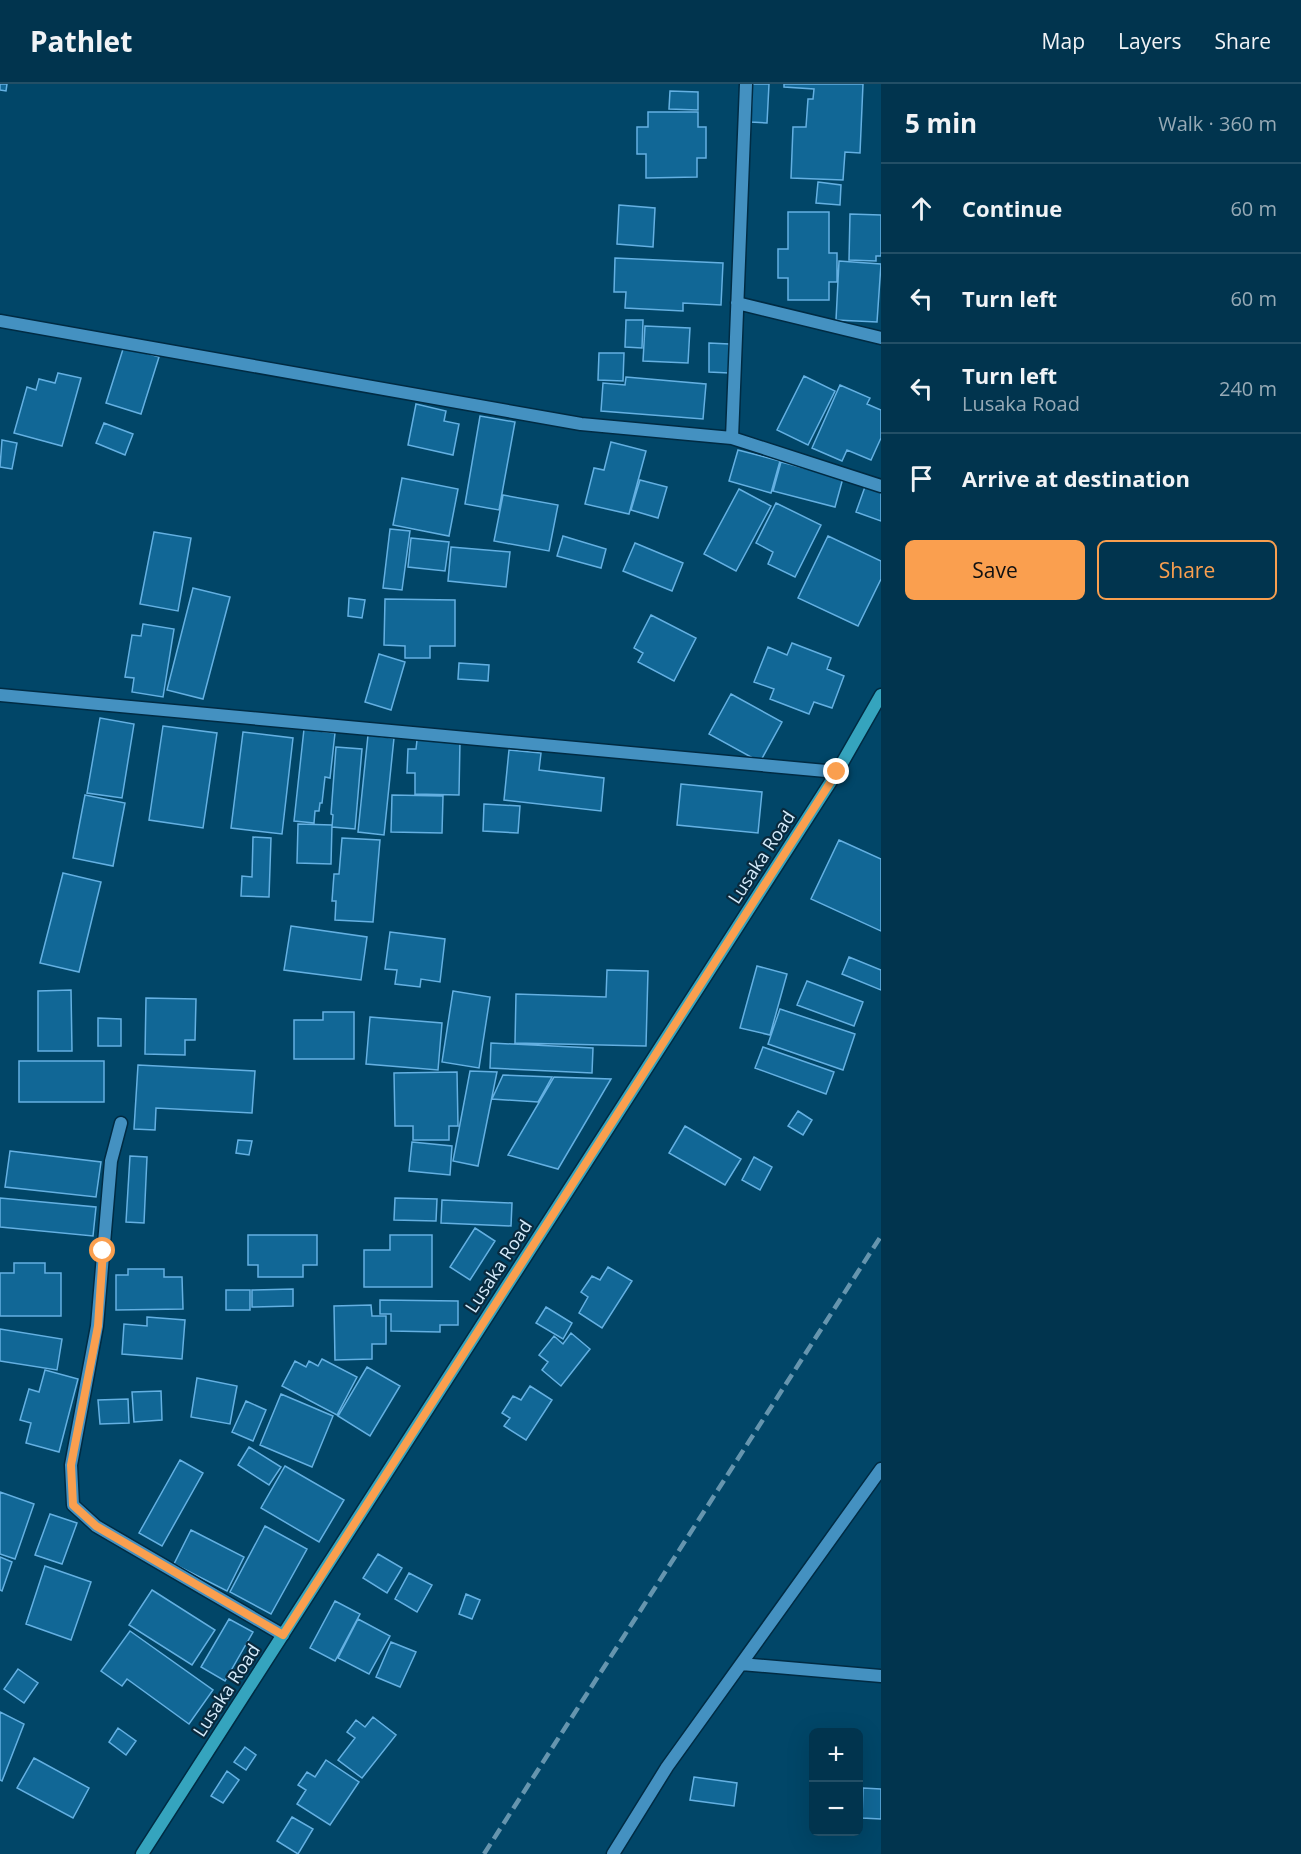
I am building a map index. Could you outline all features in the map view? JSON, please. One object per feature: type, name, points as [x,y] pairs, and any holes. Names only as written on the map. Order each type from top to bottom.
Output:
[{"type":"street","points":[[732,438],[746,84]]},
{"type":"street","points":[[737,303],[881,338]]},
{"type":"street","points":[[0,321],[581,424],[732,438],[881,486]]},
{"type":"street","points":[[0,695],[837,772]]},
{"type":"street","name":"Lusaka Road","points":[[142,1854],[837,772],[881,695]]},
{"type":"street","points":[[121,1123],[111,1161],[98,1326],[71,1465],[73,1505],[96,1526],[283,1635]]},
{"type":"street","points":[[613,1854],[667,1767],[881,1469]]},
{"type":"street","points":[[741,1664],[881,1676]]},
{"type":"building","points":[[0,84],[7,84],[6,91],[0,90]]},
{"type":"building","points":[[752,84],[769,84],[767,123],[751,122]]},
{"type":"building","points":[[784,84],[863,84],[860,153],[845,152],[843,180],[791,178],[793,127],[806,127],[808,99],[813,99],[814,89],[784,87]]},
{"type":"building","points":[[670,91],[698,92],[698,110],[669,109]]},
{"type":"building","points":[[648,112],[698,112],[698,127],[706,127],[706,158],[697,158],[697,177],[646,178],[646,154],[637,154],[637,127],[648,127]]},
{"type":"building","points":[[818,182],[841,185],[840,205],[816,203]]},
{"type":"building","points":[[619,205],[655,208],[653,247],[617,244]]},
{"type":"building","points":[[788,212],[829,212],[829,253],[837,253],[837,282],[829,282],[829,300],[788,300],[788,278],[778,278],[778,249],[788,249]]},
{"type":"building","points":[[850,214],[881,215],[881,256],[876,256],[876,261],[849,260]]},
{"type":"building","points":[[615,258],[723,263],[721,305],[683,303],[683,311],[625,308],[626,292],[614,292]]},
{"type":"building","points":[[839,261],[881,264],[877,322],[836,320]]},
{"type":"building","points":[[626,320],[643,320],[642,348],[625,347]]},
{"type":"building","points":[[645,326],[690,328],[688,363],[643,361]]},
{"type":"building","points":[[709,343],[729,344],[729,373],[709,372]]},
{"type":"building","points":[[124,346],[159,357],[141,414],[106,403]]},
{"type":"building","points":[[599,353],[624,353],[623,381],[598,380]]},
{"type":"building","points":[[58,373],[81,378],[62,446],[14,433],[27,387],[36,390],[39,379],[55,383]]},
{"type":"building","points":[[804,376],[835,391],[808,445],[777,430]]},
{"type":"building","points":[[626,377],[706,384],[703,419],[601,411],[603,383],[625,385]]},
{"type":"building","points":[[840,385],[870,398],[867,404],[881,410],[881,438],[871,460],[847,450],[842,461],[812,448]]},
{"type":"building","points":[[416,404],[446,411],[444,421],[459,424],[453,455],[408,445]]},
{"type":"building","points":[[480,416],[515,422],[499,510],[465,504]]},
{"type":"building","points":[[104,423],[133,434],[125,455],[96,443]]},
{"type":"building","points":[[2,440],[17,443],[12,469],[0,467]]},
{"type":"building","points":[[611,442],[646,451],[629,514],[585,504],[594,468],[604,470]]},
{"type":"building","points":[[738,450],[780,461],[771,493],[729,481]]},
{"type":"building","points":[[781,462],[843,478],[835,507],[773,491]]},
{"type":"building","points":[[402,478],[458,489],[449,536],[393,525]]},
{"type":"building","points":[[640,480],[667,487],[658,518],[631,510]]},
{"type":"building","points":[[866,484],[881,490],[881,521],[856,512]]},
{"type":"building","points":[[739,489],[771,506],[736,571],[704,554]]},
{"type":"building","points":[[503,495],[558,505],[549,551],[494,541]]},
{"type":"building","points":[[776,503],[821,525],[795,577],[768,564],[773,552],[756,543]]},
{"type":"building","points":[[390,529],[410,531],[402,590],[383,588]]},
{"type":"building","points":[[154,532],[191,538],[178,611],[140,604]]},
{"type":"building","points":[[563,536],[606,549],[601,568],[557,556]]},
{"type":"building","points":[[828,536],[881,561],[881,579],[858,626],[798,598]]},
{"type":"building","points":[[411,538],[449,542],[445,571],[408,567]]},
{"type":"building","points":[[635,543],[683,563],[672,591],[623,571]]},
{"type":"building","points":[[451,547],[510,552],[506,587],[448,581]]},
{"type":"building","points":[[193,588],[230,597],[203,699],[167,690]]},
{"type":"building","points":[[349,598],[365,600],[362,618],[348,616]]},
{"type":"building","points":[[385,599],[455,600],[455,646],[430,646],[430,658],[405,658],[405,646],[384,645]]},
{"type":"building","points":[[651,615],[696,638],[674,681],[638,662],[643,653],[634,648]]},
{"type":"building","points":[[143,624],[174,629],[163,697],[132,692],[134,678],[125,677],[132,635],[141,636]]},
{"type":"building","points":[[792,643],[831,658],[827,669],[844,676],[832,708],[814,702],[809,714],[770,699],[774,689],[754,682],[768,647],[787,655]]},
{"type":"building","points":[[379,654],[405,662],[391,710],[365,702]]},
{"type":"building","points":[[459,663],[489,665],[488,681],[458,679]]},
{"type":"building","points":[[731,694],[782,722],[760,762],[709,734]]},
{"type":"building","points":[[100,718],[134,724],[122,798],[87,793]]},
{"type":"building","points":[[163,726],[217,733],[203,828],[149,820]]},
{"type":"building","points":[[304,729],[335,733],[330,778],[325,777],[322,803],[320,803],[319,811],[315,811],[314,823],[294,821]]},
{"type":"building","points":[[243,732],[293,738],[282,834],[231,828]]},
{"type":"building","points":[[368,735],[394,738],[384,835],[358,832]]},
{"type":"building","points":[[417,740],[460,740],[459,795],[415,794],[415,773],[407,773],[408,749],[416,749]]},
{"type":"building","points":[[336,747],[362,749],[355,829],[332,827]]},
{"type":"building","points":[[509,750],[541,753],[539,770],[604,778],[601,811],[504,800]]},
{"type":"building","points":[[681,784],[762,792],[758,833],[677,825]]},
{"type":"building","points":[[85,795],[125,803],[113,866],[73,858]]},
{"type":"building","points":[[392,795],[443,796],[442,833],[391,832]]},
{"type":"building","points":[[484,804],[520,806],[518,833],[483,831]]},
{"type":"building","points":[[298,824],[332,825],[331,864],[297,863]]},
{"type":"building","points":[[253,837],[271,838],[269,897],[241,896],[242,876],[252,877]]},
{"type":"building","points":[[342,838],[380,840],[373,922],[335,920],[336,901],[332,901],[334,874],[339,874]]},
{"type":"building","points":[[839,840],[881,859],[881,931],[811,899]]},
{"type":"building","points":[[63,873],[101,882],[79,972],[40,963]]},
{"type":"building","points":[[291,926],[367,937],[361,980],[284,970]]},
{"type":"building","points":[[390,932],[445,939],[440,982],[421,979],[420,987],[395,984],[397,970],[385,969]]},
{"type":"building","points":[[849,957],[881,970],[881,990],[842,974]]},
{"type":"building","points":[[757,966],[787,974],[770,1035],[740,1028]]},
{"type":"building","points":[[607,970],[648,971],[646,1046],[515,1043],[516,994],[606,997]]},
{"type":"building","points":[[807,981],[863,1002],[854,1026],[797,1005]]},
{"type":"building","points":[[71,990],[72,1051],[38,1051],[38,991]]},
{"type":"building","points":[[453,991],[490,997],[479,1068],[442,1062]]},
{"type":"building","points":[[146,998],[196,999],[195,1040],[185,1040],[185,1055],[145,1054]]},
{"type":"building","points":[[780,1009],[855,1034],[843,1070],[768,1044]]},
{"type":"building","points":[[323,1012],[354,1012],[354,1059],[294,1059],[294,1020],[323,1020]]},
{"type":"building","points":[[370,1017],[442,1023],[438,1070],[366,1064]]},
{"type":"building","points":[[98,1018],[121,1019],[121,1046],[98,1046]]},
{"type":"building","points":[[491,1043],[593,1048],[592,1073],[490,1068]]},
{"type":"building","points":[[763,1047],[834,1072],[826,1094],[755,1068]]},
{"type":"building","points":[[19,1061],[104,1061],[104,1102],[19,1102]]},
{"type":"building","points":[[138,1065],[255,1071],[252,1113],[156,1108],[155,1130],[134,1129]]},
{"type":"building","points":[[470,1071],[497,1072],[478,1166],[453,1161]]},
{"type":"building","points":[[457,1072],[458,1126],[449,1126],[449,1140],[413,1140],[413,1126],[395,1126],[394,1073]]},
{"type":"building","points":[[503,1075],[552,1077],[538,1102],[492,1099]]},
{"type":"building","points":[[554,1077],[611,1079],[558,1169],[508,1155]]},
{"type":"building","points":[[798,1111],[812,1120],[803,1135],[788,1126]]},
{"type":"building","points":[[685,1126],[741,1159],[725,1185],[669,1153]]},
{"type":"building","points":[[238,1140],[252,1141],[249,1155],[236,1153]]},
{"type":"building","points":[[412,1142],[452,1146],[450,1175],[409,1171]]},
{"type":"building","points":[[10,1151],[101,1162],[96,1197],[5,1187]]},
{"type":"building","points":[[130,1156],[147,1157],[144,1223],[126,1222]]},
{"type":"building","points":[[754,1157],[772,1167],[760,1190],[742,1180]]},
{"type":"building","points":[[0,1198],[96,1207],[93,1236],[0,1227]]},
{"type":"building","points":[[395,1198],[437,1199],[436,1221],[394,1220]]},
{"type":"building","points":[[442,1200],[512,1203],[511,1226],[441,1223]]},
{"type":"building","points":[[475,1228],[495,1241],[470,1280],[450,1267]]},
{"type":"building","points":[[248,1235],[317,1235],[317,1265],[303,1265],[303,1277],[258,1277],[258,1265],[248,1265]]},
{"type":"building","points":[[390,1235],[432,1235],[432,1287],[364,1287],[364,1250],[390,1250]]},
{"type":"building","points":[[14,1263],[45,1263],[45,1273],[61,1273],[61,1316],[0,1316],[0,1273],[14,1273]]},
{"type":"building","points":[[608,1267],[632,1281],[602,1328],[579,1313],[588,1297],[581,1292],[592,1276],[600,1280]]},
{"type":"building","points":[[128,1269],[164,1269],[164,1277],[182,1277],[183,1309],[116,1310],[116,1275],[128,1275]]},
{"type":"building","points":[[293,1289],[293,1306],[252,1307],[252,1290]]},
{"type":"building","points":[[226,1290],[250,1290],[250,1310],[226,1310]]},
{"type":"building","points":[[380,1300],[458,1301],[458,1325],[440,1325],[440,1332],[391,1331],[391,1314],[380,1314]]},
{"type":"building","points":[[371,1305],[372,1316],[386,1316],[386,1344],[372,1344],[372,1359],[335,1360],[334,1306]]},
{"type":"building","points":[[546,1307],[572,1323],[563,1339],[536,1323]]},
{"type":"building","points":[[147,1317],[185,1320],[182,1359],[122,1354],[124,1324],[147,1326]]},
{"type":"building","points":[[0,1329],[62,1339],[57,1370],[0,1361]]},
{"type":"building","points":[[571,1333],[590,1349],[561,1386],[542,1370],[548,1362],[539,1355],[554,1336],[563,1344]]},
{"type":"building","points":[[322,1359],[357,1377],[337,1415],[282,1386],[295,1361],[306,1367],[309,1361],[318,1366]]},
{"type":"building","points":[[367,1367],[400,1386],[370,1436],[338,1416]]},
{"type":"building","points":[[45,1370],[78,1379],[59,1452],[26,1443],[31,1423],[20,1420],[29,1389],[39,1392]]},
{"type":"building","points":[[197,1378],[237,1386],[230,1424],[191,1417]]},
{"type":"building","points":[[530,1386],[552,1400],[526,1440],[504,1426],[510,1418],[502,1413],[513,1396],[521,1400]]},
{"type":"building","points":[[161,1391],[162,1420],[134,1422],[132,1392]]},
{"type":"building","points":[[281,1394],[333,1416],[312,1467],[260,1445]]},
{"type":"building","points":[[128,1399],[129,1423],[100,1424],[98,1400]]},
{"type":"building","points":[[246,1401],[266,1410],[253,1441],[232,1432]]},
{"type":"building","points":[[249,1447],[281,1467],[269,1485],[238,1465]]},
{"type":"building","points":[[180,1460],[203,1473],[162,1546],[139,1533]]},
{"type":"building","points":[[285,1466],[344,1500],[319,1542],[261,1508]]},
{"type":"building","points":[[0,1492],[34,1504],[15,1559],[0,1554]]},
{"type":"building","points":[[50,1514],[77,1523],[62,1564],[35,1555]]},
{"type":"building","points":[[265,1526],[307,1549],[271,1614],[230,1592]]},
{"type":"building","points":[[191,1530],[244,1557],[227,1591],[174,1564]]},
{"type":"building","points":[[378,1554],[402,1568],[387,1593],[363,1578]]},
{"type":"building","points":[[0,1557],[12,1562],[2,1591],[0,1590]]},
{"type":"building","points":[[45,1566],[91,1582],[71,1640],[26,1624]]},
{"type":"building","points":[[409,1573],[432,1585],[417,1612],[395,1599]]},
{"type":"building","points":[[152,1590],[215,1630],[192,1665],[129,1625]]},
{"type":"building","points":[[466,1594],[480,1600],[472,1619],[459,1614]]},
{"type":"building","points":[[335,1601],[360,1614],[335,1661],[310,1648]]},
{"type":"building","points":[[229,1619],[253,1632],[225,1681],[201,1667]]},
{"type":"building","points":[[358,1619],[390,1636],[369,1674],[338,1658]]},
{"type":"building","points":[[130,1631],[213,1690],[189,1724],[127,1679],[122,1686],[101,1671]]},
{"type":"building","points":[[391,1642],[416,1652],[400,1687],[376,1677]]},
{"type":"building","points":[[18,1669],[38,1683],[24,1703],[4,1689]]},
{"type":"building","points":[[0,1712],[24,1724],[2,1781],[0,1780]]},
{"type":"building","points":[[373,1717],[396,1735],[362,1778],[338,1760],[355,1738],[347,1732],[356,1720],[365,1727]]},
{"type":"building","points":[[118,1728],[136,1741],[126,1755],[109,1742]]},
{"type":"building","points":[[245,1747],[256,1755],[246,1770],[234,1762]]},
{"type":"building","points":[[34,1758],[89,1788],[73,1818],[17,1788]]},
{"type":"building","points":[[326,1760],[359,1782],[330,1825],[297,1804],[306,1790],[298,1785],[307,1772],[315,1777]]},
{"type":"building","points":[[227,1771],[239,1780],[223,1803],[211,1796]]},
{"type":"building","points":[[694,1777],[737,1783],[734,1806],[690,1800]]},
{"type":"building","points":[[863,1788],[881,1789],[881,1819],[863,1818]]},
{"type":"building","points":[[292,1817],[313,1829],[298,1854],[277,1841]]},
{"type":"railway","points":[[484,1854],[881,1236]]},
{"type":"route","points":[[103,1251],[98,1326],[71,1465],[73,1505],[96,1526],[283,1635],[837,772]]}]
